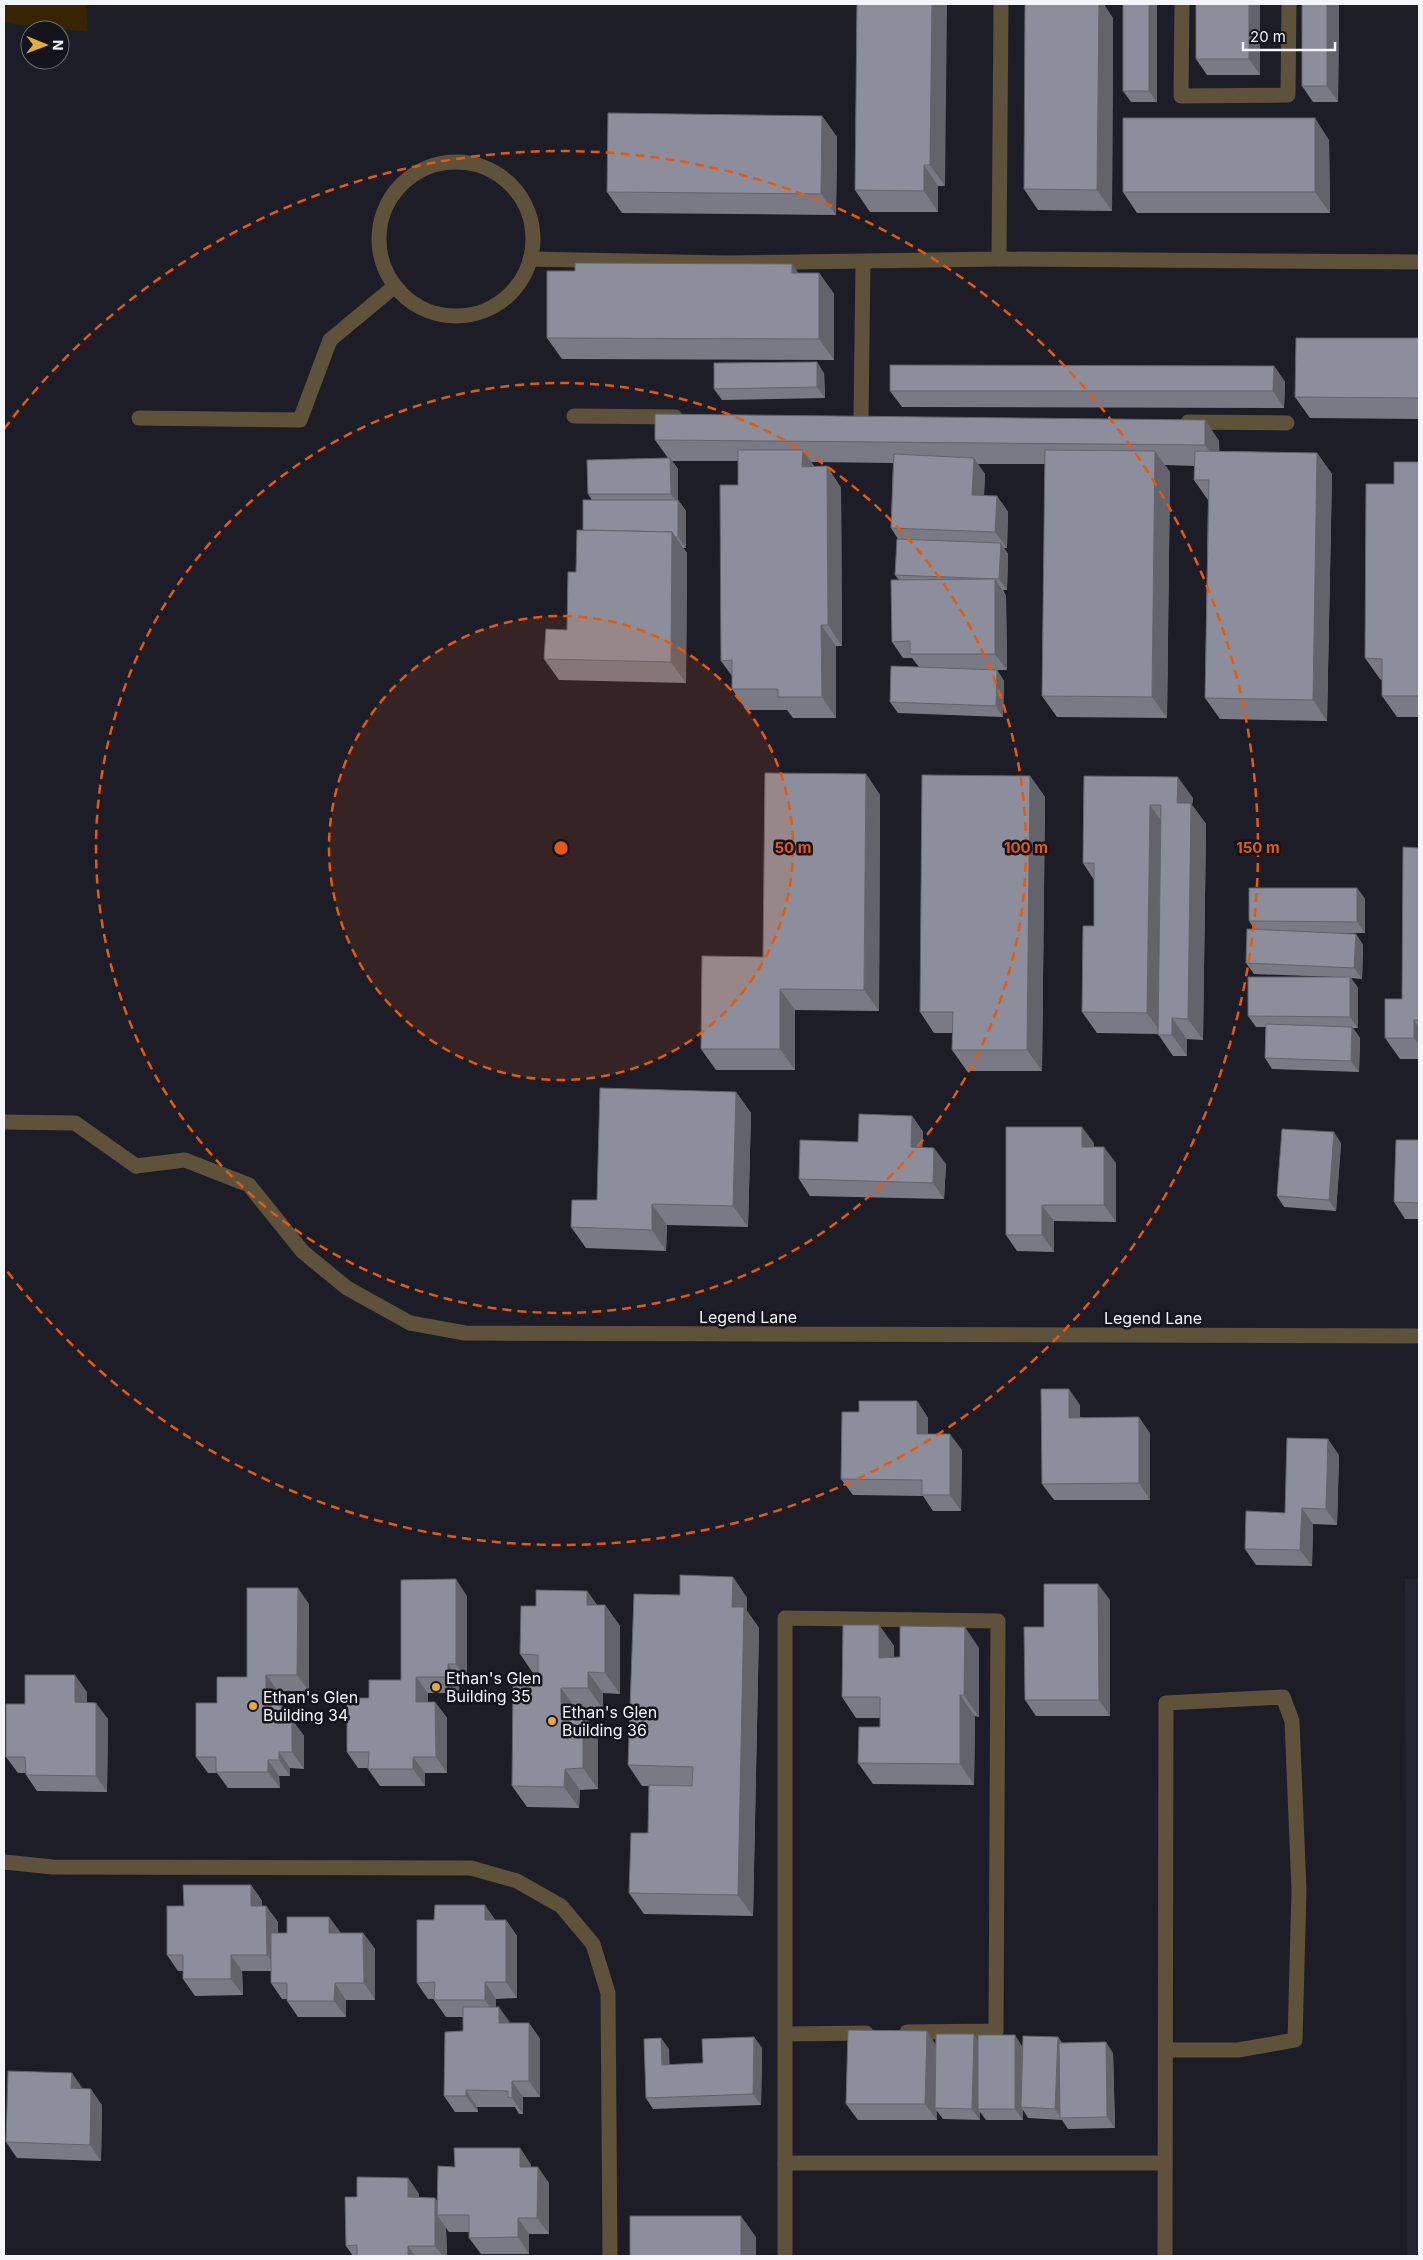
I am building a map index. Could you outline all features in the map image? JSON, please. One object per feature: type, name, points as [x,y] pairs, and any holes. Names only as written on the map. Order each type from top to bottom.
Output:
[{"type":"street","points":[[999,259],[1001,4]]},
{"type":"street","points":[[1182,4],[1181,96],[1288,95],[1289,4]]},
{"type":"street","points":[[463,162],[484,167],[504,178],[514,189],[529,214],[532,236],[530,259],[520,281],[504,299],[483,311],[459,316],[435,314],[413,303],[395,286],[384,267],[379,245],[380,223],[388,202],[402,184],[419,170],[440,163],[463,162]]},
{"type":"street","points":[[530,259],[726,263],[999,259],[1419,262]]},
{"type":"street","points":[[841,419],[866,419],[863,262]]},
{"type":"street","points":[[139,418],[300,420],[330,340],[395,286]]},
{"type":"street","points":[[574,416],[693,418]]},
{"type":"street","points":[[1178,422],[1287,423]]},
{"type":"street","name":"Legend Lane","points":[[4,1122],[75,1123],[136,1166],[186,1160],[250,1185],[303,1252],[347,1288],[410,1323],[465,1334],[1419,1336]]},
{"type":"street","points":[[786,2034],[996,2031],[998,1621],[785,1618],[786,2256]]},
{"type":"street","points":[[1166,2050],[1238,2050],[1295,2040],[1299,1890],[1292,1721],[1282,1697],[1166,1703],[1165,2163],[1166,2256]]},
{"type":"street","points":[[4,1862],[53,1867],[471,1868],[517,1881],[561,1906],[593,1944],[608,1993],[610,2256]]},
{"type":"street","points":[[785,2163],[1165,2163]]},
{"type":"shaded area","points":[[4,4],[86,4],[88,32],[70,30],[70,20],[20,20],[20,25],[4,23]]},
{"type":"shaded area","points":[[1405,1579],[1419,1579],[1419,2256],[1407,2256]]},
{"type":"building","points":[[857,4],[932,4],[930,165],[924,165],[924,191],[855,190]]},
{"type":"building","points":[[1025,4],[1099,4],[1097,190],[1024,189]]},
{"type":"building","points":[[1123,4],[1149,4],[1149,91],[1123,91]]},
{"type":"building","points":[[1196,4],[1249,4],[1249,59],[1196,59]]},
{"type":"building","points":[[1302,4],[1327,4],[1327,86],[1302,86]]},
{"type":"building","points":[[608,113],[822,116],[821,194],[607,192]]},
{"type":"building","points":[[1123,118],[1315,118],[1315,192],[1123,192]]},
{"type":"building","points":[[575,263],[792,264],[792,273],[819,273],[819,339],[547,338],[547,271],[575,271]]},
{"type":"building","points":[[1296,338],[1419,338],[1419,398],[1295,397]]},
{"type":"building","points":[[817,362],[817,387],[714,389],[714,363]]},
{"type":"building","points":[[890,365],[1274,366],[1273,391],[890,391]]},
{"type":"building","points":[[655,414],[1205,420],[1205,445],[655,440]]},
{"type":"building","points":[[738,450],[803,450],[802,467],[827,466],[828,625],[821,625],[822,697],[778,697],[778,689],[732,689],[732,660],[721,661],[720,485],[738,485]]},
{"type":"building","points":[[1045,450],[1155,451],[1152,697],[1042,696]]},
{"type":"building","points":[[1195,451],[1317,453],[1313,700],[1205,698],[1209,480],[1194,480]]},
{"type":"building","points":[[894,454],[974,458],[972,495],[997,496],[995,532],[891,528]]},
{"type":"building","points":[[670,458],[671,494],[588,494],[587,460]]},
{"type":"building","points":[[1394,462],[1419,462],[1419,696],[1382,696],[1382,659],[1365,658],[1366,484],[1394,484]]},
{"type":"building","points":[[583,500],[678,500],[678,537],[675,537],[672,532],[583,530]]},
{"type":"building","points":[[577,530],[672,532],[671,662],[544,659],[546,629],[567,630],[568,572],[576,572]]},
{"type":"building","points":[[897,539],[1001,543],[999,579],[895,575]]},
{"type":"building","points":[[995,579],[995,654],[910,654],[910,641],[892,642],[891,580]]},
{"type":"building","points":[[891,666],[997,670],[996,706],[890,702]]},
{"type":"building","points":[[765,773],[866,774],[864,990],[780,989],[780,1049],[701,1049],[702,956],[763,957]]},
{"type":"building","points":[[922,775],[1030,776],[1027,1050],[952,1050],[953,1012],[920,1012]]},
{"type":"building","points":[[1084,776],[1178,777],[1177,803],[1191,803],[1188,1019],[1172,1018],[1172,1035],[1158,1035],[1161,805],[1150,805],[1147,1013],[1082,1012],[1083,926],[1094,926],[1094,863],[1083,863]]},
{"type":"building","points":[[1403,847],[1419,848],[1419,1020],[1414,1020],[1414,1038],[1385,1038],[1385,999],[1402,999]]},
{"type":"building","points":[[1249,888],[1357,888],[1357,922],[1249,921]]},
{"type":"building","points":[[1247,929],[1356,934],[1354,968],[1246,963]]},
{"type":"building","points":[[1248,977],[1350,977],[1350,1017],[1248,1016]]},
{"type":"building","points":[[1266,1024],[1352,1027],[1351,1061],[1265,1058]]},
{"type":"building","points":[[600,1088],[736,1092],[733,1206],[652,1204],[652,1230],[571,1227],[572,1200],[597,1200]]},
{"type":"building","points":[[859,1114],[912,1116],[911,1147],[934,1148],[933,1183],[799,1179],[800,1140],[858,1142]]},
{"type":"building","points":[[1006,1127],[1082,1127],[1082,1147],[1104,1147],[1104,1205],[1042,1205],[1042,1235],[1006,1235]]},
{"type":"building","points":[[1282,1129],[1334,1132],[1329,1200],[1277,1196]]},
{"type":"building","points":[[1396,1140],[1419,1140],[1419,1203],[1394,1202]]},
{"type":"building","points":[[1041,1389],[1069,1389],[1069,1418],[1139,1417],[1139,1483],[1042,1484]]},
{"type":"building","points":[[859,1401],[917,1401],[917,1434],[950,1434],[950,1495],[922,1495],[922,1480],[841,1479],[842,1412],[859,1412]]},
{"type":"building","points":[[1287,1438],[1328,1439],[1326,1509],[1302,1508],[1300,1550],[1245,1549],[1246,1511],[1285,1513]]},
{"type":"building","points":[[680,1575],[733,1577],[732,1607],[744,1607],[738,1895],[629,1893],[631,1833],[648,1833],[649,1785],[692,1786],[693,1767],[628,1765],[634,1594],[680,1595]]},
{"type":"building","name":"Ethan's Glen Building 35","points":[[456,1579],[456,1664],[448,1664],[448,1677],[416,1677],[416,1702],[435,1702],[436,1757],[413,1757],[413,1769],[368,1769],[369,1752],[347,1752],[347,1698],[369,1698],[369,1680],[401,1680],[401,1580]]},
{"type":"building","points":[[1044,1584],[1098,1584],[1099,1700],[1025,1700],[1024,1627],[1044,1627]]},
{"type":"building","name":"Ethan's Glen Building 34","points":[[247,1588],[298,1588],[297,1675],[266,1675],[266,1704],[281,1704],[281,1719],[292,1720],[292,1752],[279,1752],[279,1760],[268,1760],[268,1772],[216,1772],[216,1757],[196,1757],[196,1703],[217,1703],[217,1677],[247,1677]]},
{"type":"building","name":"Ethan's Glen Building 36","points":[[536,1590],[587,1591],[587,1605],[605,1605],[605,1673],[588,1672],[588,1688],[561,1688],[561,1713],[583,1713],[583,1768],[565,1769],[564,1787],[512,1786],[513,1686],[538,1686],[538,1655],[520,1654],[521,1606],[536,1606]]},
{"type":"building","points":[[843,1625],[879,1625],[879,1658],[900,1657],[900,1626],[965,1627],[964,1695],[960,1695],[960,1764],[858,1763],[859,1727],[880,1727],[880,1697],[842,1697]]},
{"type":"building","points":[[25,1675],[75,1675],[75,1702],[96,1703],[96,1776],[26,1775],[25,1757],[6,1757],[6,1704],[25,1704]]},
{"type":"building","points":[[183,1885],[251,1885],[251,1906],[266,1906],[267,1955],[231,1955],[231,1979],[183,1979],[183,1955],[167,1955],[167,1906],[184,1906]]},
{"type":"building","points":[[435,1905],[485,1905],[485,1920],[506,1920],[506,1982],[485,1982],[485,2000],[434,2000],[435,1982],[417,1983],[417,1920],[434,1920]]},
{"type":"building","points":[[287,1917],[329,1917],[329,1933],[363,1933],[364,1983],[335,1983],[334,2001],[287,2001],[287,1983],[271,1983],[271,1933],[287,1933]]},
{"type":"building","points":[[463,2007],[499,2007],[499,2023],[529,2023],[529,2081],[512,2081],[512,2098],[508,2097],[508,2091],[466,2090],[466,2096],[444,2096],[445,2032],[463,2031]]},
{"type":"building","points":[[848,2030],[927,2031],[925,2104],[846,2104]]},
{"type":"building","points":[[936,2034],[974,2034],[972,2109],[935,2108]]},
{"type":"building","points":[[978,2035],[1015,2035],[1015,2109],[978,2109]]},
{"type":"building","points":[[1023,2036],[1058,2037],[1055,2109],[1021,2107]]},
{"type":"building","points":[[754,2037],[753,2094],[646,2098],[644,2039],[661,2038],[662,2065],[703,2063],[702,2039]]},
{"type":"building","points":[[1106,2042],[1107,2117],[1060,2118],[1059,2043]]},
{"type":"building","points":[[8,2071],[72,2073],[71,2088],[91,2089],[90,2145],[6,2142]]},
{"type":"building","points":[[454,2148],[520,2148],[520,2167],[538,2167],[537,2218],[518,2218],[518,2237],[469,2238],[469,2215],[437,2215],[438,2166],[455,2167]]},
{"type":"building","points":[[357,2177],[408,2178],[408,2197],[435,2198],[435,2246],[408,2246],[408,2256],[357,2256],[357,2245],[346,2246],[345,2197],[357,2197]]},
{"type":"building","points":[[630,2216],[741,2216],[741,2256],[630,2256]]},
{"type":"place","name":"Ethan's Glen Building 35","points":[[436,1687]]},
{"type":"place","name":"Ethan's Glen Building 34","points":[[253,1706]]},
{"type":"place","name":"Ethan's Glen Building 36","points":[[552,1721]]}]
